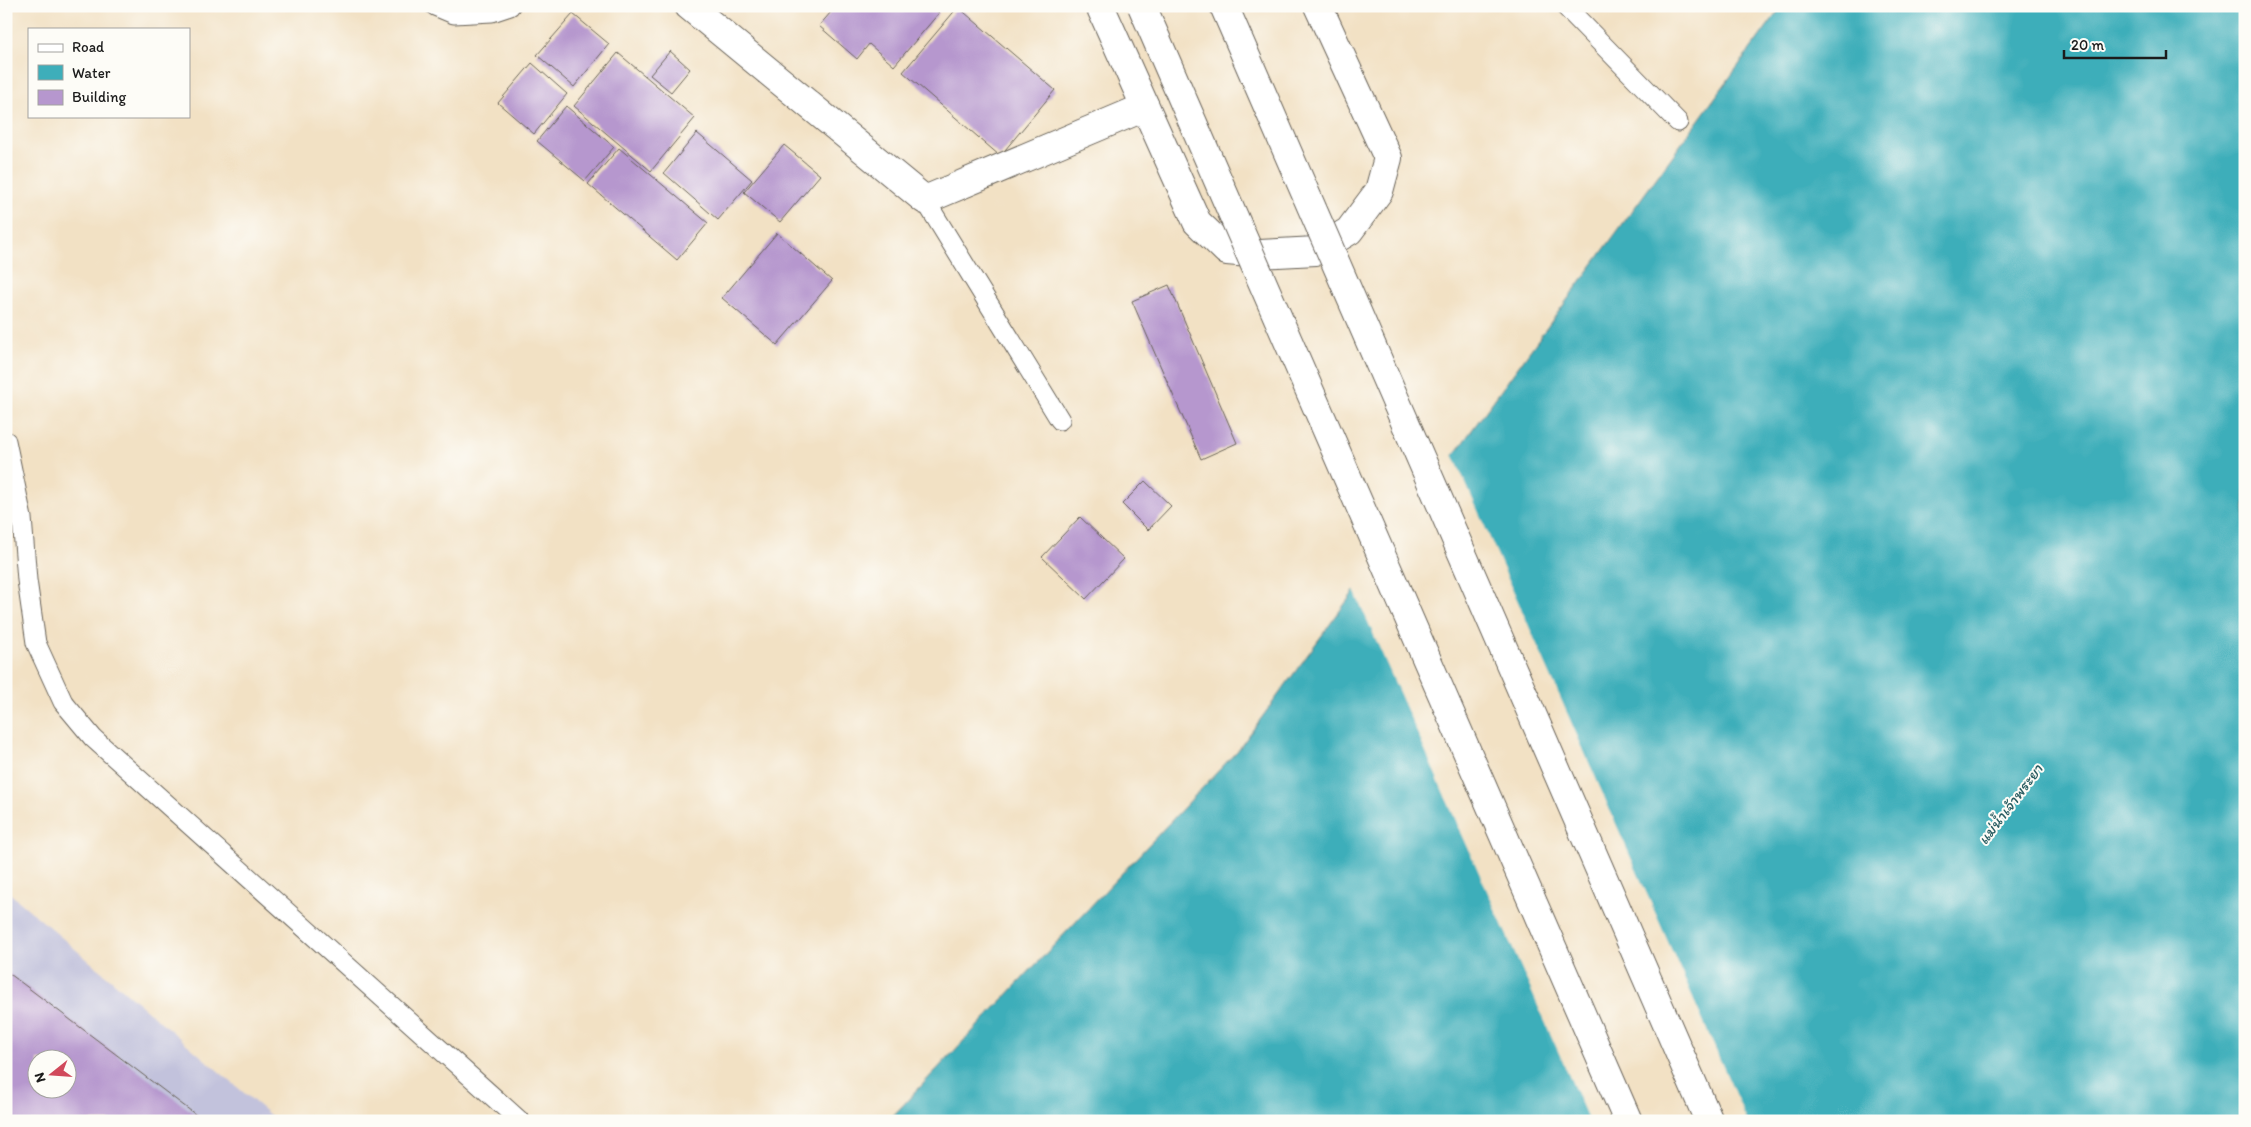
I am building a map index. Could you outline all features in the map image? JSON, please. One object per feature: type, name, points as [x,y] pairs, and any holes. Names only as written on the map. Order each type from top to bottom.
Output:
[{"type":"main road","points":[[689,6],[925,200],[1145,107]]},
{"type":"main road","points":[[1100,6],[1196,222],[1227,251],[1260,254],[1316,251],[1350,231],[1380,191],[1388,158],[1318,6]]},
{"type":"main road","points":[[1142,6],[1628,1121]]},
{"type":"main road","points":[[1224,6],[1709,1121]]},
{"type":"lane","points":[[435,6],[454,14],[492,12],[510,6]]},
{"type":"lane","points":[[1565,6],[1678,122]]},
{"type":"lane","points":[[925,200],[1060,420]]},
{"type":"lane","points":[[6,441],[22,518],[27,580],[36,643],[63,702],[94,738],[520,1121]]},
{"type":"shaded area","points":[[7,891],[277,1121],[6,1121]]},
{"type":"water","name":"แม่น้ำเจ้าพระยา","points":[[1782,6],[2245,6],[2245,1121],[888,1121],[1238,750]]},
{"type":"pier","points":[[1452,452],[1747,1121],[1589,1121],[1353,588]]},
{"type":"building","points":[[824,6],[931,6],[939,13],[894,66],[869,44],[857,59],[819,26],[831,12]]},
{"type":"building","points":[[958,7],[1055,90],[1000,156],[903,72]]},
{"type":"building","points":[[573,14],[609,44],[574,87],[537,55]]},
{"type":"building","points":[[670,51],[690,69],[671,92],[650,75]]},
{"type":"building","points":[[618,53],[695,118],[651,171],[574,106]]},
{"type":"building","points":[[532,63],[567,94],[534,134],[498,103]]},
{"type":"building","points":[[566,106],[614,147],[585,181],[537,141]]},
{"type":"building","points":[[697,133],[752,180],[718,220],[664,173]]},
{"type":"building","points":[[784,145],[820,175],[780,222],[744,192]]},
{"type":"building","points":[[619,148],[708,223],[677,260],[588,184]]},
{"type":"building","points":[[777,233],[832,281],[777,345],[722,298]]},
{"type":"building","points":[[1169,285],[1237,443],[1201,459],[1132,301]]},
{"type":"building","points":[[1145,481],[1171,506],[1148,530],[1122,504]]},
{"type":"building","points":[[1080,517],[1124,559],[1086,599],[1042,557]]},
{"type":"building","points":[[6,971],[204,1121],[6,1121]]}]
